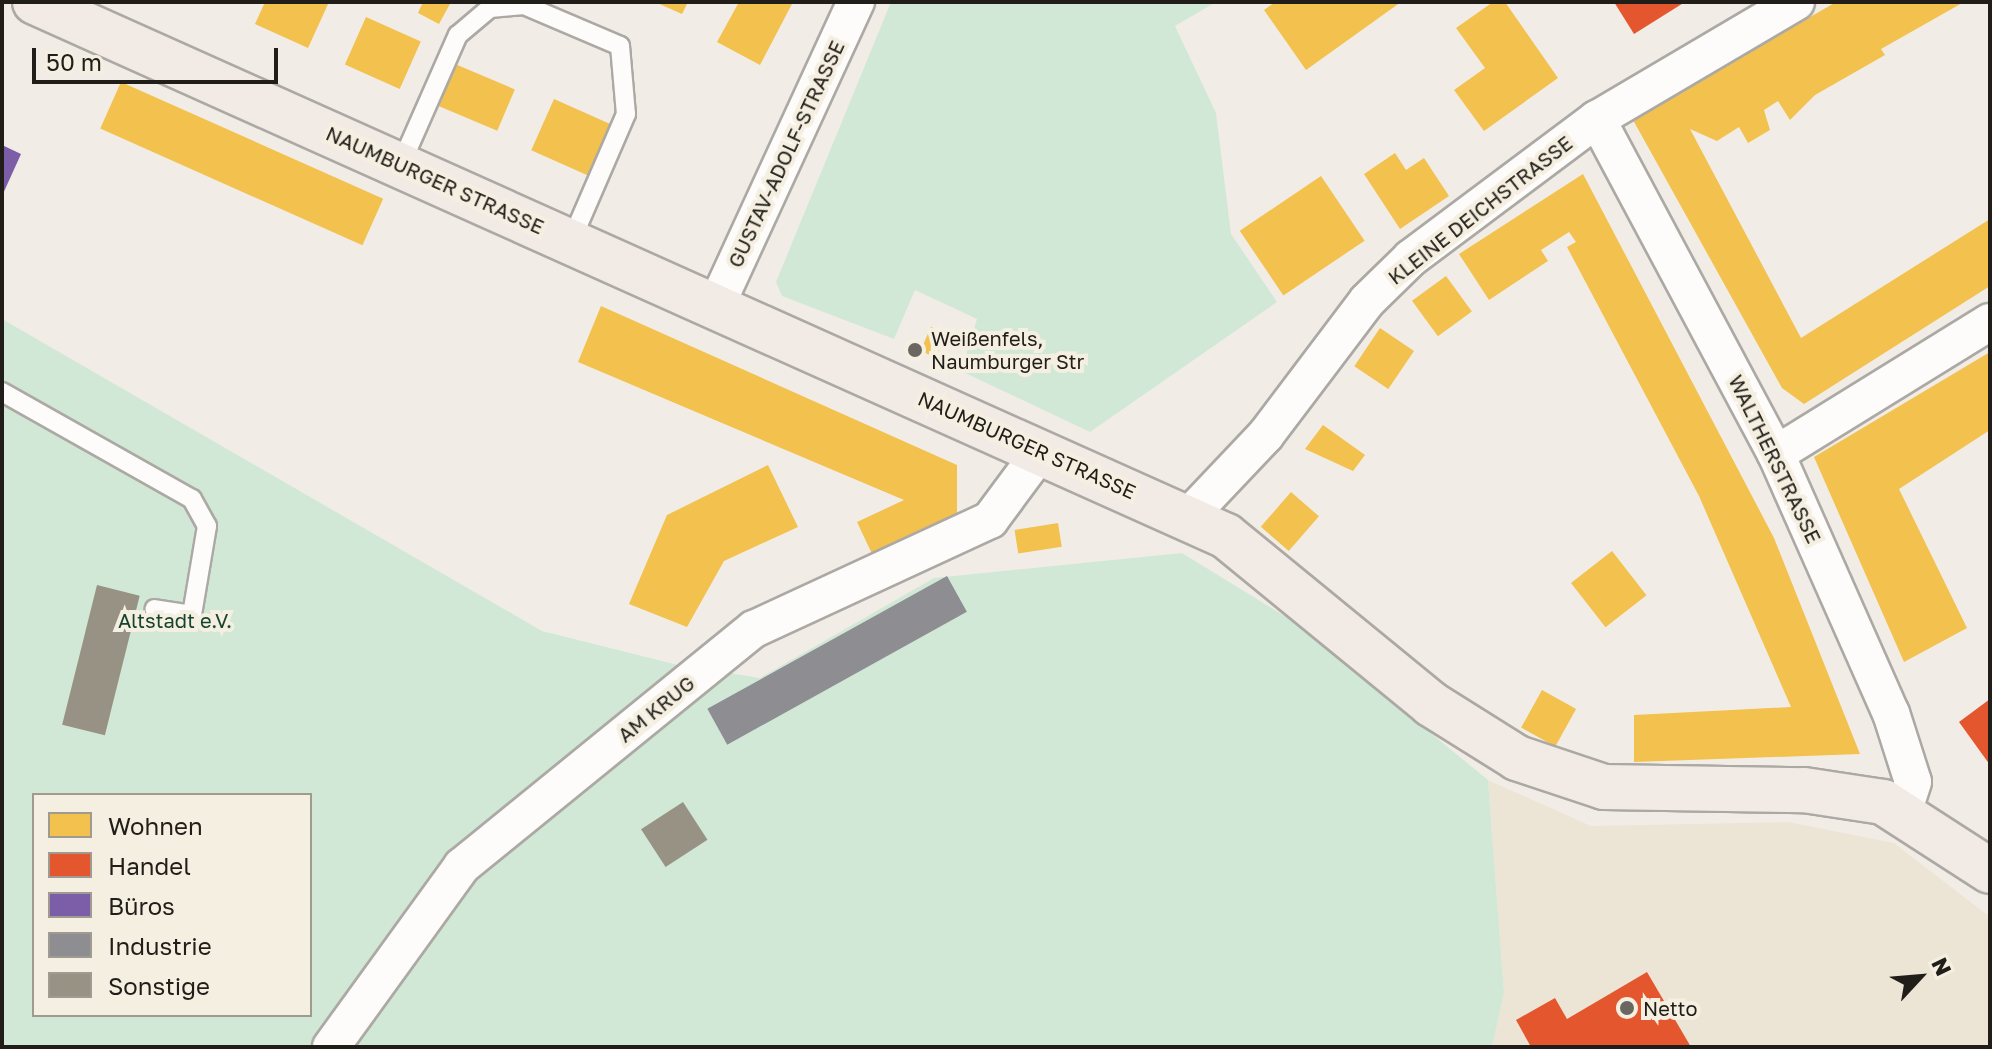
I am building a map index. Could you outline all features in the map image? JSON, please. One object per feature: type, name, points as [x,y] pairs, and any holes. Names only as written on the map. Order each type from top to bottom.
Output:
[{"type":"main road","name":"NAUMBURGER STRASSE","points":[[35,2],[1188,517],[1259,558],[1431,704],[1547,771],[1634,790],[1839,793],[1903,812],[1990,871]]},
{"type":"street","name":"GUSTAV-ADOLF-STRASSE","points":[[716,306],[856,2]]},
{"type":"street","name":"KLEINE DEICHSTRASSE","points":[[1188,517],[1265,436],[1349,323],[1411,258],[1597,119],[1774,7]]},
{"type":"street","name":"WALTHERSTRASSE","points":[[1597,119],[1776,454],[1903,739],[1913,782],[1903,812]]},
{"type":"street","points":[[1776,454],[1990,322]]},
{"type":"street","name":"AM KRUG","points":[[331,1047],[462,866],[754,629],[990,520],[1041,451]]},
{"type":"lane","points":[[401,164],[451,48],[490,8],[524,5],[620,46],[626,114],[571,241]]},
{"type":"lane","points":[[2,392],[192,499],[207,526],[192,615],[154,609]]},
{"type":"shaded area","points":[[1488,780],[1591,826],[1788,822],[1894,843],[1990,917],[1990,1047],[1492,1047],[1504,993]]},
{"type":"green space","points":[[891,2],[1216,2],[1175,26],[1216,113],[1231,234],[1277,302],[1090,432],[961,371],[977,319],[915,290],[894,339],[782,296],[776,282]]},
{"type":"green space","name":"Altstadt e.V.","points":[[2,319],[542,631],[678,665],[760,678],[934,578],[1182,553],[1296,623],[1488,780],[1504,993],[1492,1047],[2,1047]]},
{"type":"building: Wohnen","points":[[265,2],[329,2],[308,48],[255,24]]},
{"type":"building: Wohnen","points":[[423,2],[451,2],[439,24],[418,13]]},
{"type":"building: Wohnen","points":[[655,2],[688,2],[682,14]]},
{"type":"building: Wohnen","points":[[739,2],[793,2],[760,65],[717,42]]},
{"type":"building: Wohnen","points":[[1275,2],[1401,2],[1306,70],[1264,10]]},
{"type":"building: Wohnen","points":[[1493,2],[1505,2],[1558,78],[1484,131],[1454,90],[1485,68],[1456,28]]},
{"type":"building: Wohnen","points":[[1836,2],[1964,2],[1881,49],[1885,55],[1815,95],[1790,120],[1778,101],[1764,110],[1770,130],[1748,143],[1739,127],[1717,141],[1690,129],[1801,338],[1990,219],[1990,286],[1804,404],[1782,388],[1633,120]]},
{"type":"building: Wohnen","points":[[366,17],[421,41],[400,89],[345,65]]},
{"type":"building: Wohnen","points":[[455,64],[515,89],[497,131],[437,105]]},
{"type":"building: Wohnen","points":[[121,82],[383,199],[362,245],[100,129]]},
{"type":"building: Wohnen","points":[[554,99],[612,125],[590,176],[531,150]]},
{"type":"building: Wohnen","points":[[1395,153],[1406,170],[1424,158],[1449,196],[1400,229],[1364,174]]},
{"type":"building: Wohnen","points":[[1583,174],[1774,538],[1860,754],[1634,762],[1634,715],[1791,707],[1699,496],[1567,247],[1576,242],[1569,232],[1541,250],[1548,261],[1489,300],[1459,254]]},
{"type":"building: Wohnen","points":[[1321,176],[1365,241],[1283,295],[1240,231]]},
{"type":"building: Wohnen","points":[[1446,276],[1472,312],[1438,336],[1412,301]]},
{"type":"building: Wohnen","points":[[601,306],[957,465],[957,518],[874,558],[857,522],[904,500],[578,362]]},
{"type":"building: Wohnen","points":[[931,327],[947,334],[936,358],[920,351]]},
{"type":"building: Wohnen","points":[[1380,328],[1414,351],[1388,389],[1354,366]]},
{"type":"building: Wohnen","points":[[1990,352],[1990,430],[1899,489],[1967,628],[1904,662],[1814,457]]},
{"type":"building: Wohnen","points":[[1323,425],[1365,455],[1353,471],[1305,449]]},
{"type":"building: Wohnen","points":[[768,465],[798,527],[724,561],[687,627],[629,604],[667,515]]},
{"type":"building: Wohnen","points":[[1291,492],[1319,516],[1289,551],[1261,527]]},
{"type":"building: Wohnen","points":[[1058,523],[1062,547],[1018,554],[1015,530]]},
{"type":"building: Wohnen","points":[[1612,551],[1646,595],[1606,627],[1571,583]]},
{"type":"building: Wohnen","points":[[1542,690],[1576,709],[1555,747],[1521,728]]},
{"type":"building: Handel","points":[[1614,2],[1685,2],[1634,34]]},
{"type":"building: Handel","points":[[1990,699],[1990,765],[1959,722]]},
{"type":"building: Handel","name":"Netto","points":[[1647,972],[1691,1047],[1531,1047],[1516,1020],[1555,998],[1567,1019]]},
{"type":"building: Büros","points":[[2,145],[21,154],[2,196]]},
{"type":"building: Industrie","points":[[947,576],[967,612],[727,745],[707,709]]},
{"type":"building: Sonstige","points":[[97,585],[140,596],[105,735],[62,725]]},
{"type":"building: Sonstige","points":[[683,802],[708,840],[666,867],[641,829]]},
{"type":"place","name":"Weißenfels, Naumburger Str","points":[[915,350]]},
{"type":"place","name":"Netto","points":[[1627,1008]]}]
